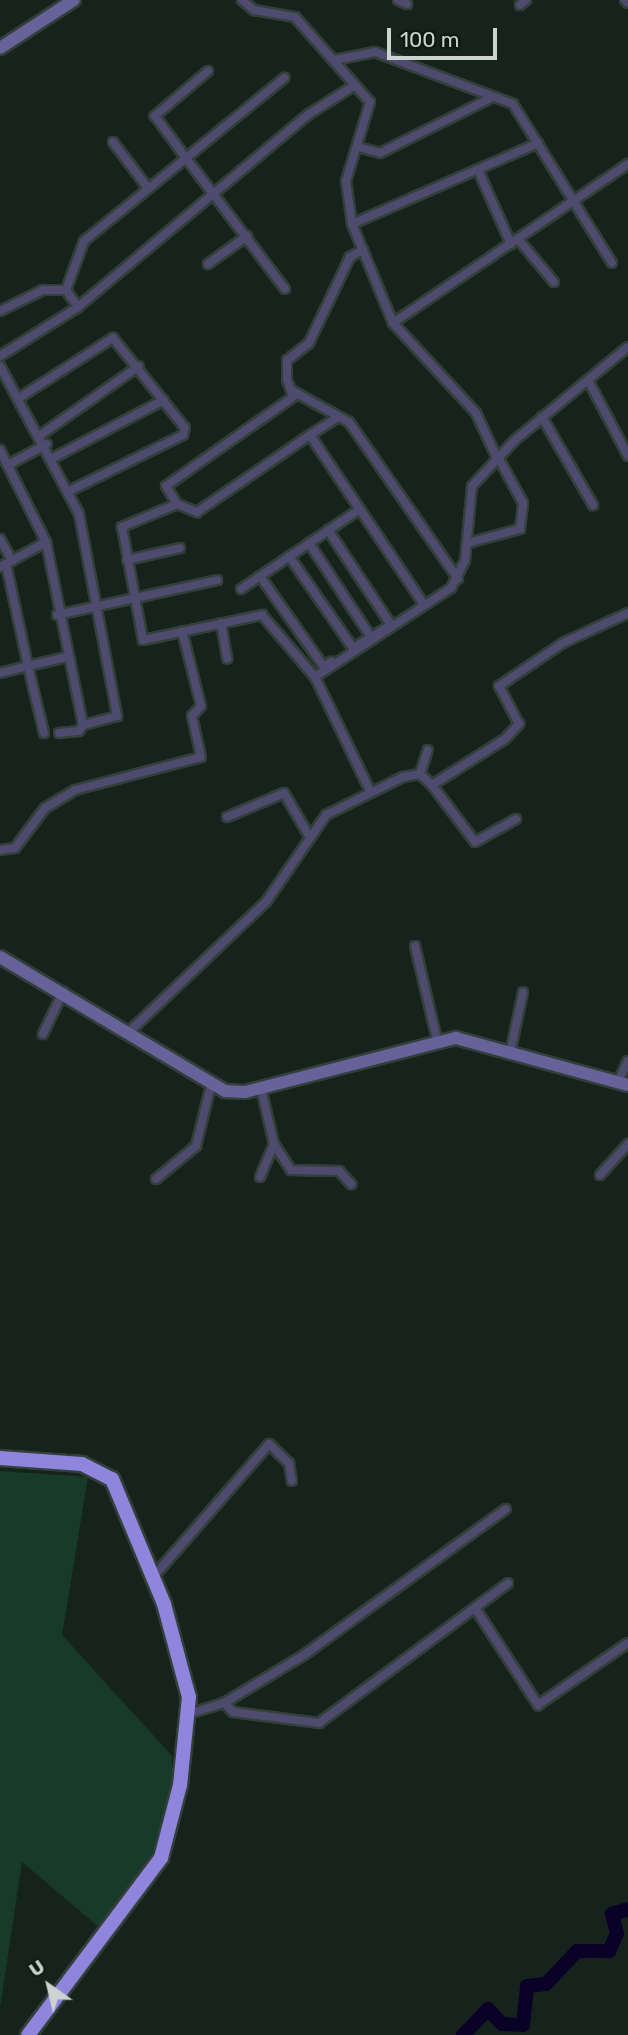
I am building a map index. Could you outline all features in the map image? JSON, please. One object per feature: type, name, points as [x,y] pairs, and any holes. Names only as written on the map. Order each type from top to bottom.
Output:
[{"type":"highway","points":[[0,1458],[82,1464],[112,1479],[154,1576],[188,1682],[188,1714],[180,1785],[161,1858],[28,2035]]},
{"type":"street","points":[[0,48],[74,0]]},
{"type":"street","points":[[242,0],[254,10],[295,17],[355,85],[371,108],[346,181],[352,224],[393,323],[477,413],[497,458],[523,503],[520,529],[468,543]]},
{"type":"street","points":[[398,0],[407,4]]},
{"type":"street","points":[[334,60],[375,52],[513,104],[572,204],[612,263]]},
{"type":"street","points":[[208,71],[155,116],[285,289]]},
{"type":"street","points":[[78,307],[66,290],[76,251],[147,187],[284,78]]},
{"type":"street","points":[[0,356],[78,307],[309,114],[355,85]]},
{"type":"street","points":[[358,147],[380,153],[493,97]]},
{"type":"street","points":[[113,142],[147,187]]},
{"type":"street","points":[[352,224],[538,144]]},
{"type":"street","points":[[393,323],[628,164]]},
{"type":"street","points":[[478,170],[515,241],[554,282]]},
{"type":"street","points":[[208,264],[247,236]]},
{"type":"street","points":[[338,417],[197,512],[177,504],[166,486],[293,397],[287,360],[309,343],[350,257],[363,250]]},
{"type":"street","points":[[0,310],[43,290],[66,290]]},
{"type":"street","points":[[19,398],[113,338],[139,366],[185,433],[69,491]]},
{"type":"street","points":[[315,677],[425,605],[458,579],[468,543],[468,492],[497,458],[542,417],[628,347]]},
{"type":"street","points":[[0,366],[42,433],[69,491],[119,712],[83,725],[79,731],[59,733]]},
{"type":"street","points":[[42,433],[139,366]]},
{"type":"street","points":[[588,380],[628,456]]},
{"type":"street","points":[[291,390],[338,417],[367,443],[458,579]]},
{"type":"street","points":[[53,458],[164,400]]},
{"type":"street","points":[[542,417],[593,505]]},
{"type":"street","points":[[310,435],[425,605]]},
{"type":"street","points":[[8,465],[47,444]]},
{"type":"street","points":[[1,453],[46,542],[58,615],[83,725]]},
{"type":"street","points":[[177,504],[122,527],[143,640],[262,615],[315,677],[370,791]]},
{"type":"street","points":[[241,589],[360,509]]},
{"type":"street","points":[[328,530],[391,625]]},
{"type":"street","points":[[0,539],[44,733]]},
{"type":"street","points":[[6,564],[46,542]]},
{"type":"street","points":[[309,543],[371,636]]},
{"type":"street","points":[[127,560],[180,548]]},
{"type":"street","points":[[289,556],[353,648]]},
{"type":"street","points":[[260,576],[324,667],[425,605]]},
{"type":"street","points":[[58,615],[217,580]]},
{"type":"street","points":[[432,785],[517,730],[499,686],[572,638],[628,613]]},
{"type":"street","points":[[220,623],[227,658]]},
{"type":"street","points":[[0,850],[15,848],[45,808],[75,790],[201,757],[192,716],[201,706],[181,631]]},
{"type":"street","points":[[0,673],[67,657]]},
{"type":"street","points":[[420,774],[428,750]]},
{"type":"street","points":[[420,774],[432,785],[475,842],[516,819]]},
{"type":"street","points":[[131,1031],[266,902],[308,834],[326,816],[370,791],[420,774]]},
{"type":"street","points":[[227,817],[284,793],[308,834]]},
{"type":"street","points":[[415,946],[438,1040]]},
{"type":"street","points":[[1,959],[131,1031],[211,1084],[235,1092],[261,1088],[438,1040],[465,1038],[623,1083],[628,1061]]},
{"type":"street","points":[[43,1034],[63,992]]},
{"type":"street","points":[[511,1049],[523,992]]},
{"type":"street","points":[[156,1179],[196,1146],[211,1084]]},
{"type":"street","points":[[261,1088],[274,1144],[291,1170],[339,1171],[351,1184]]},
{"type":"street","points":[[260,1177],[274,1144]]},
{"type":"street","points":[[600,1175],[628,1144]]},
{"type":"street","points":[[154,1576],[269,1444],[289,1463],[292,1481]]},
{"type":"street","points":[[188,1714],[224,1703],[358,1618],[506,1508]]},
{"type":"street","points":[[224,1703],[233,1712],[319,1723],[508,1583]]},
{"type":"street","points":[[475,1608],[538,1705],[628,1643]]},
{"type":"green space","points":[[0,1471],[88,1477],[62,1635],[172,1756],[172,1793],[157,1846],[100,1928],[22,1862],[0,2008]]},
{"type":"waterway","points":[[463,2035],[488,2009],[502,2024],[523,2025],[527,1986],[546,1984],[577,1951],[609,1951],[617,1934],[612,1914],[628,1909]]}]
